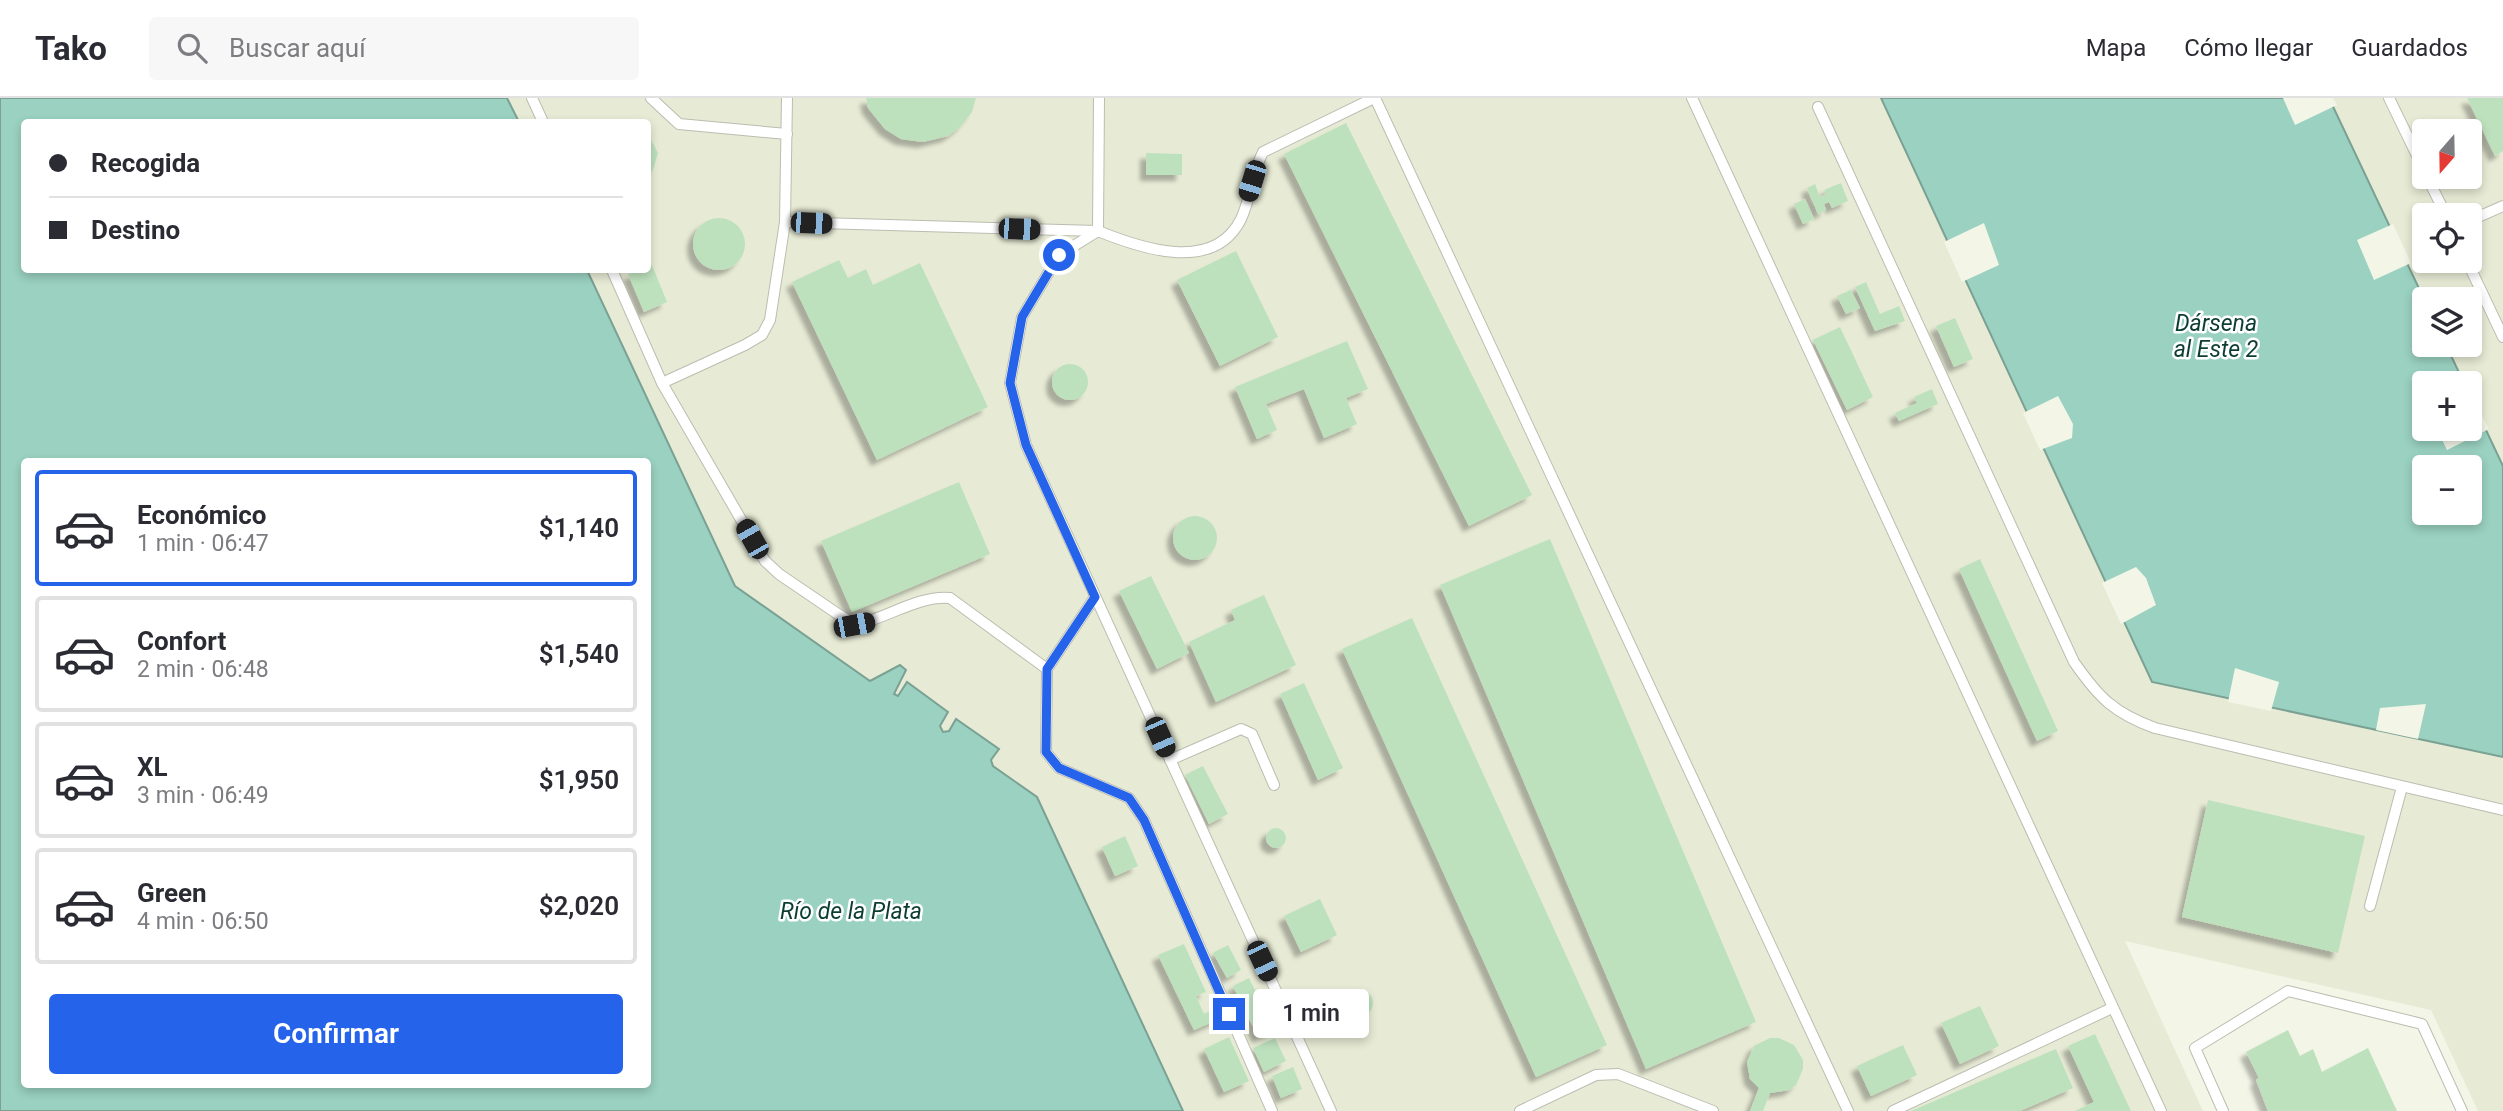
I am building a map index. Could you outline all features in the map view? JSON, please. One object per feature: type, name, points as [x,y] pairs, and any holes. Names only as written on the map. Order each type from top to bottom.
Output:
[{"type":"lane","points":[[532,98],[542,119]]},
{"type":"lane","points":[[651,98],[679,124],[786,134]]},
{"type":"lane","points":[[662,383],[745,345],[762,334],[770,320],[785,222],[787,98]]},
{"type":"lane","points":[[1098,231],[1099,98]]},
{"type":"lane","points":[[785,222],[1098,231],[1136,246],[1172,254],[1209,247],[1228,236],[1241,219],[1263,152],[1374,98],[1847,1111]]},
{"type":"lane","points":[[1692,98],[2161,1111]]},
{"type":"lane","points":[[2389,98],[2412,145]]},
{"type":"lane","points":[[1818,107],[2074,663],[2095,691],[2128,718],[2155,728],[2503,810]]},
{"type":"lane","points":[[2482,216],[2503,206]]},
{"type":"lane","points":[[1098,231],[1059,255],[1022,317],[1010,383],[1026,445],[1331,1111]]},
{"type":"lane","points":[[613,273],[662,383],[765,561],[779,574],[854,625],[877,620],[934,596],[950,598],[1047,669]]},
{"type":"lane","points":[[2474,273],[2503,337]]},
{"type":"lane","points":[[1095,597],[1047,669],[1046,752],[1059,768],[1129,798],[1144,820],[1272,1111]]},
{"type":"lane","points":[[1170,761],[1241,729],[1252,734],[1274,785]]},
{"type":"lane","points":[[2370,906],[2402,787]]},
{"type":"lane","points":[[2223,1111],[2195,1048],[2288,991],[2422,1024],[2462,1111]]},
{"type":"lane","points":[[1892,1111],[2112,1008]]},
{"type":"lane","points":[[1520,1111],[1596,1075],[1618,1074],[1713,1111]]},
{"type":"shaded area","points":[[507,98],[1881,98],[2152,682],[2503,757],[2503,1111],[2478,1111],[2431,1010],[2125,941],[2203,1111],[1183,1111],[1037,797],[993,766],[957,719],[949,731],[943,732],[907,682],[898,696],[894,694],[904,678],[871,681],[735,586],[588,273],[651,273],[651,119],[518,119]]},
{"type":"shaded area","points":[[2329,98],[2503,98],[2503,466],[2482,422],[2482,371],[2458,371],[2452,357],[2482,357],[2482,287],[2418,287]]},
{"type":"water","name":"Río de la Plata","points":[[0,98],[507,98],[518,119],[21,119],[21,273],[588,273],[735,586],[870,681],[900,665],[906,670],[894,694],[898,696],[907,682],[948,712],[940,726],[943,732],[949,731],[956,719],[999,749],[991,760],[993,766],[1037,797],[1183,1111],[0,1111]]},
{"type":"water","name":"Dársena al Este 2","points":[[1881,98],[2329,98],[2418,287],[2412,287],[2412,357],[2452,357],[2458,371],[2412,371],[2412,441],[2482,441],[2482,422],[2503,466],[2503,757],[2152,682]]},
{"type":"pier","points":[[2283,98],[2333,98],[2337,105],[2295,125]]},
{"type":"pier","points":[[1984,223],[1999,265],[1962,282],[1944,242]]},
{"type":"pier","points":[[2393,224],[2411,263],[2374,280],[2357,240]]},
{"type":"pier","points":[[2058,396],[2073,424],[2072,438],[2040,450],[2023,413]]},
{"type":"pier","points":[[2482,416],[2489,429],[2482,432]]},
{"type":"pier","points":[[2443,441],[2465,441],[2447,450]]},
{"type":"pier","points":[[2136,567],[2146,578],[2156,605],[2121,624],[2102,583]]},
{"type":"pier","points":[[2235,668],[2279,682],[2271,711],[2228,702]]},
{"type":"pier","points":[[2426,704],[2418,739],[2376,730],[2380,708]]},
{"type":"building","points":[[866,98],[976,98],[972,112],[960,127],[948,136],[923,142],[901,139],[885,129],[868,108]]},
{"type":"building","points":[[2467,98],[2503,98],[2503,151],[2495,156],[2482,129],[2482,119],[2477,119]]},
{"type":"building","points":[[1346,123],[1532,495],[1469,526],[1284,154]]},
{"type":"building","points":[[651,140],[658,153],[651,172]]},
{"type":"building","points":[[1146,153],[1182,154],[1182,175],[1146,175]]},
{"type":"building","points":[[1841,183],[1848,201],[1832,208],[1829,202],[1824,204],[1826,210],[1818,214],[1807,188],[1815,184],[1820,197],[1826,194],[1824,190]]},
{"type":"building","points":[[1805,199],[1814,219],[1803,224],[1794,204]]},
{"type":"building","points":[[719,218],[738,225],[745,244],[738,263],[719,270],[700,263],[693,244],[700,225]]},
{"type":"building","points":[[1236,251],[1278,337],[1220,366],[1177,280]]},
{"type":"building","points":[[839,260],[848,278],[866,269],[873,285],[920,263],[988,407],[877,460],[792,282]]},
{"type":"building","points":[[651,266],[667,302],[644,312],[628,274],[651,273]]},
{"type":"building","points":[[1866,282],[1880,314],[1899,306],[1905,321],[1875,331],[1855,287]]},
{"type":"building","points":[[1851,290],[1860,308],[1846,314],[1837,296]]},
{"type":"building","points":[[1955,318],[1973,359],[1954,367],[1936,326]]},
{"type":"building","points":[[1840,327],[1873,397],[1847,410],[1813,340]]},
{"type":"building","points":[[1347,341],[1368,389],[1346,398],[1357,424],[1324,438],[1304,389],[1266,404],[1277,430],[1257,439],[1235,387]]},
{"type":"building","points":[[1070,364],[1082,370],[1088,382],[1082,394],[1070,400],[1058,394],[1052,382],[1058,370]]},
{"type":"building","points":[[1932,389],[1938,404],[1899,421],[1895,413],[1917,403],[1914,397]]},
{"type":"building","points":[[959,482],[990,554],[852,612],[821,541]]},
{"type":"building","points":[[1195,516],[1211,522],[1217,538],[1211,554],[1195,560],[1179,554],[1173,538],[1179,522]]},
{"type":"building","points":[[1550,539],[1756,1022],[1646,1069],[1440,585]]},
{"type":"building","points":[[1980,559],[2058,731],[2037,741],[1959,569]]},
{"type":"building","points":[[1151,576],[1189,653],[1157,669],[1119,591]]},
{"type":"building","points":[[1264,595],[1296,665],[1216,702],[1189,642],[1235,620],[1231,610]]},
{"type":"building","points":[[1412,618],[1607,1045],[1536,1077],[1342,649]]},
{"type":"building","points":[[1304,683],[1343,768],[1318,780],[1280,694]]},
{"type":"building","points":[[1203,766],[1228,814],[1209,824],[1185,775]]},
{"type":"building","points":[[2208,800],[2365,836],[2338,953],[2182,917]]},
{"type":"building","points":[[1272,828],[1280,828],[1286,838],[1280,848],[1272,848],[1266,842],[1266,834]]},
{"type":"building","points":[[1125,836],[1138,866],[1115,876],[1102,847]]},
{"type":"building","points":[[1320,899],[1337,935],[1301,952],[1284,916]]},
{"type":"building","points":[[1184,944],[1206,992],[1196,996],[1204,1014],[1214,1009],[1219,1019],[1194,1030],[1158,955]]},
{"type":"building","points":[[1228,945],[1241,970],[1227,978],[1213,953]]},
{"type":"building","points":[[1249,978],[1274,1029],[1258,1037],[1233,986]]},
{"type":"building","points":[[1360,990],[1369,994],[1373,1003],[1369,1012],[1360,1016],[1351,1012],[1347,1003],[1351,994]]},
{"type":"building","points":[[1980,1006],[1999,1046],[1960,1064],[1941,1023]]},
{"type":"building","points":[[2288,1030],[2300,1056],[2313,1049],[2322,1072],[2368,1048],[2397,1111],[2268,1111],[2256,1080],[2259,1078],[2246,1052]]},
{"type":"building","points":[[2095,1034],[2131,1111],[2075,1111],[2094,1102],[2068,1046]]},
{"type":"building","points":[[1229,1037],[1249,1081],[1224,1092],[1204,1049]]},
{"type":"building","points":[[1275,1038],[1286,1061],[1264,1072],[1253,1048]]},
{"type":"building","points":[[1770,1038],[1779,1038],[1794,1045],[1803,1060],[1803,1069],[1796,1085],[1789,1090],[1770,1093],[1763,1111],[1750,1111],[1759,1088],[1750,1079],[1747,1062],[1754,1046]]},
{"type":"building","points":[[1903,1045],[1917,1075],[1871,1096],[1857,1066]]},
{"type":"building","points":[[2056,1049],[2073,1088],[2020,1111],[1911,1111]]},
{"type":"building","points":[[1293,1067],[1302,1089],[1281,1098],[1272,1076]]},
{"type":"route","points":[[1059,255],[1022,317],[1010,383],[1026,445],[1095,597],[1047,669],[1046,752],[1059,768],[1129,798],[1144,820],[1229,1014]]}]
